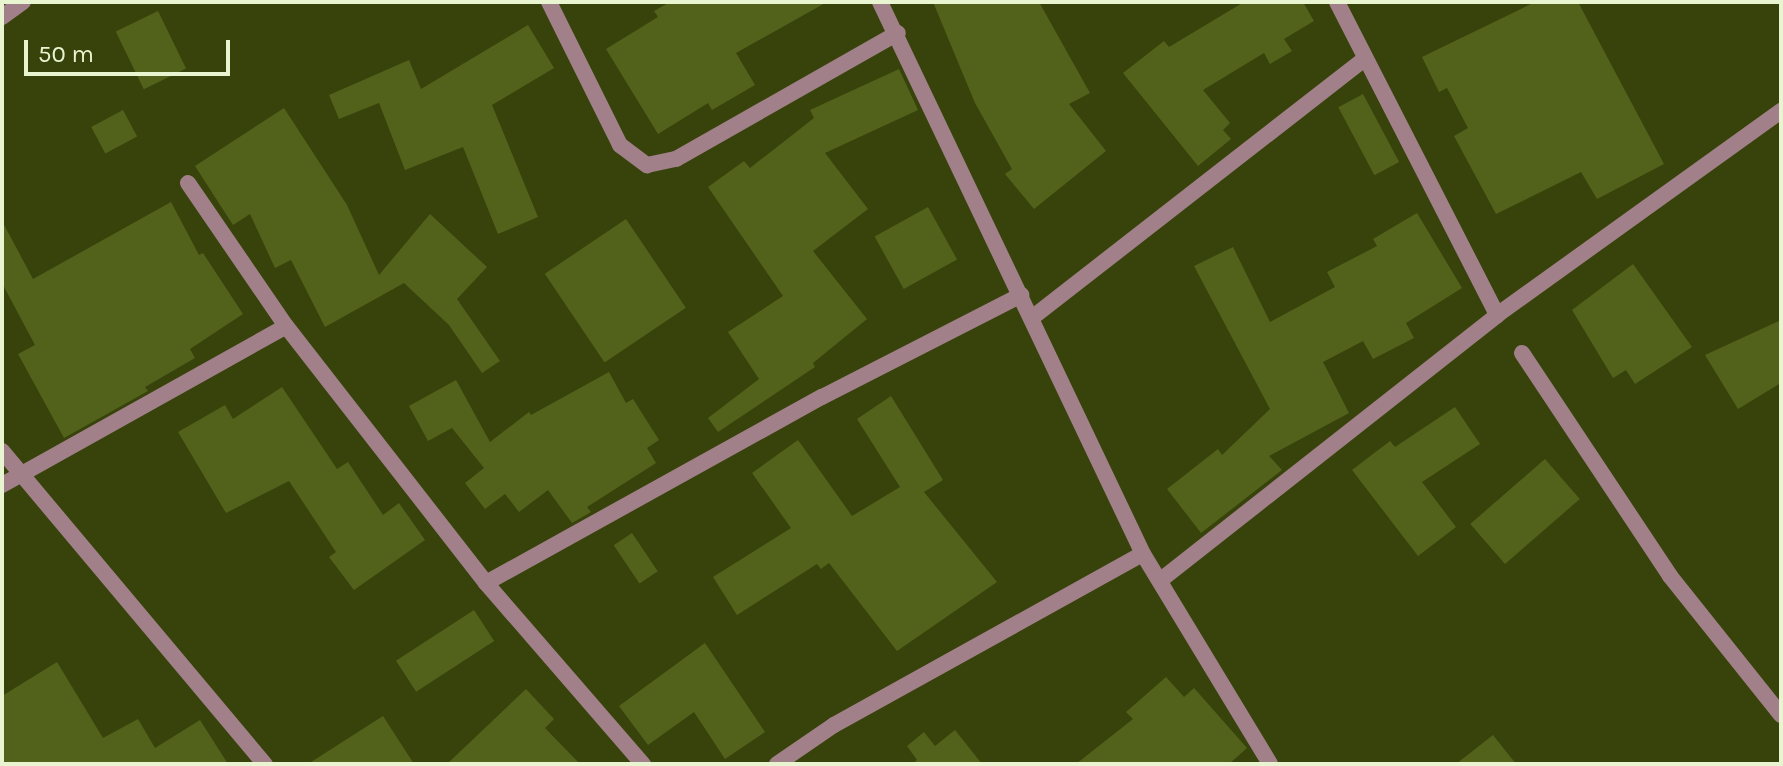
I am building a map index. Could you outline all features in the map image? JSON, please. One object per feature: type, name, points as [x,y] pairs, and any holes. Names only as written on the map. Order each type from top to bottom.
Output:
[{"type":"street","points":[[2,17],[23,2]]},
{"type":"street","points":[[549,2],[620,145],[647,165],[676,159],[898,33]]},
{"type":"street","points":[[880,2],[898,33],[1143,554],[1162,579],[1270,764]]},
{"type":"street","points":[[1337,2],[1497,315]]},
{"type":"street","points":[[1033,317],[1365,59]]},
{"type":"street","points":[[1162,579],[1497,315],[1781,111]]},
{"type":"street","points":[[188,183],[286,326],[486,583],[643,764]]},
{"type":"street","points":[[486,583],[822,397],[1021,295]]},
{"type":"street","points":[[2,485],[72,450],[286,326]]},
{"type":"street","points":[[1522,353],[1670,576],[1781,715]]},
{"type":"street","points":[[2,451],[18,476],[265,764]]},
{"type":"street","points":[[777,764],[834,725],[1143,554]]},
{"type":"building","points":[[670,2],[827,2],[736,53],[755,85],[712,110],[708,103],[658,134],[606,49],[658,17],[654,11]]},
{"type":"building","points":[[933,2],[1039,2],[1090,93],[1069,104],[1106,151],[1034,209],[1005,174],[1012,169],[975,103]]},
{"type":"building","points":[[1244,2],[1303,2],[1314,21],[1284,39],[1292,51],[1270,64],[1264,53],[1203,90],[1230,123],[1223,130],[1231,139],[1198,166],[1123,73],[1164,41],[1169,47]]},
{"type":"building","points":[[1535,2],[1578,2],[1664,164],[1597,199],[1581,172],[1496,214],[1454,136],[1468,128],[1447,88],[1439,92],[1422,57]]},
{"type":"building","points":[[158,11],[186,69],[144,89],[116,32]]},
{"type":"building","points":[[528,25],[554,68],[492,105],[538,217],[498,234],[463,147],[405,170],[379,103],[339,119],[329,95],[409,60],[421,89]]},
{"type":"building","points":[[899,69],[918,110],[825,153],[868,209],[813,251],[867,319],[813,363],[815,367],[718,432],[708,418],[759,379],[728,332],[783,296],[708,187],[744,161],[750,168],[814,118],[810,110]]},
{"type":"building","points":[[1363,94],[1399,162],[1374,175],[1338,107]]},
{"type":"building","points":[[284,108],[347,205],[379,275],[430,214],[487,267],[457,299],[500,361],[482,373],[449,325],[404,283],[325,327],[291,260],[275,268],[250,214],[233,225],[195,166]]},
{"type":"building","points":[[123,110],[137,136],[105,153],[91,127]]},
{"type":"building","points":[[171,202],[199,255],[203,253],[243,314],[190,349],[195,358],[145,387],[148,391],[64,438],[18,354],[35,345],[2,283],[2,221],[33,279]]},
{"type":"building","points":[[928,207],[957,259],[904,289],[875,237]]},
{"type":"building","points":[[1417,213],[1462,288],[1406,323],[1414,338],[1373,359],[1363,341],[1323,362],[1349,413],[1269,456],[1282,470],[1201,533],[1167,489],[1218,449],[1222,455],[1270,409],[1194,266],[1233,247],[1270,322],[1335,287],[1327,272],[1377,246],[1373,239]]},
{"type":"building","points":[[626,219],[686,308],[605,363],[545,274]]},
{"type":"building","points":[[1633,264],[1692,347],[1635,384],[1626,370],[1613,378],[1572,310]]},
{"type":"building","points":[[1781,320],[1781,383],[1738,409],[1705,355]]},
{"type":"building","points":[[609,372],[626,403],[633,399],[659,440],[647,448],[656,463],[587,507],[591,512],[572,523],[548,490],[519,512],[505,494],[485,509],[465,483],[484,468],[452,428],[428,441],[409,406],[456,380],[490,442],[529,412],[531,415]]},
{"type":"building","points":[[282,387],[337,469],[348,462],[383,515],[399,503],[425,540],[354,590],[329,557],[336,552],[289,481],[226,513],[178,432],[225,405],[233,419]]},
{"type":"building","points":[[891,396],[943,480],[924,492],[997,582],[897,651],[829,563],[821,569],[817,564],[737,615],[713,577],[791,528],[752,473],[798,440],[852,516],[900,487],[857,419]]},
{"type":"building","points":[[1455,407],[1480,444],[1422,482],[1456,527],[1418,556],[1352,470],[1390,441],[1395,447]]},
{"type":"building","points":[[1545,459],[1580,499],[1505,564],[1470,524]]},
{"type":"building","points":[[632,533],[658,571],[639,583],[614,545]]},
{"type":"building","points":[[474,610],[494,641],[416,692],[396,661]]},
{"type":"building","points":[[705,643],[765,732],[725,759],[694,712],[648,745],[619,706]]},
{"type":"building","points":[[57,662],[103,738],[138,719],[155,748],[200,720],[228,764],[2,764],[2,696]]},
{"type":"building","points":[[1166,677],[1184,697],[1194,688],[1247,748],[1229,764],[1076,764],[1133,719],[1126,712]]},
{"type":"building","points":[[526,689],[554,719],[545,728],[580,764],[447,764]]},
{"type":"building","points":[[383,716],[414,764],[308,764]]},
{"type":"building","points":[[955,730],[982,764],[912,764],[917,760],[907,746],[924,732],[935,746]]},
{"type":"building","points":[[1493,735],[1516,764],[1456,764]]}]
